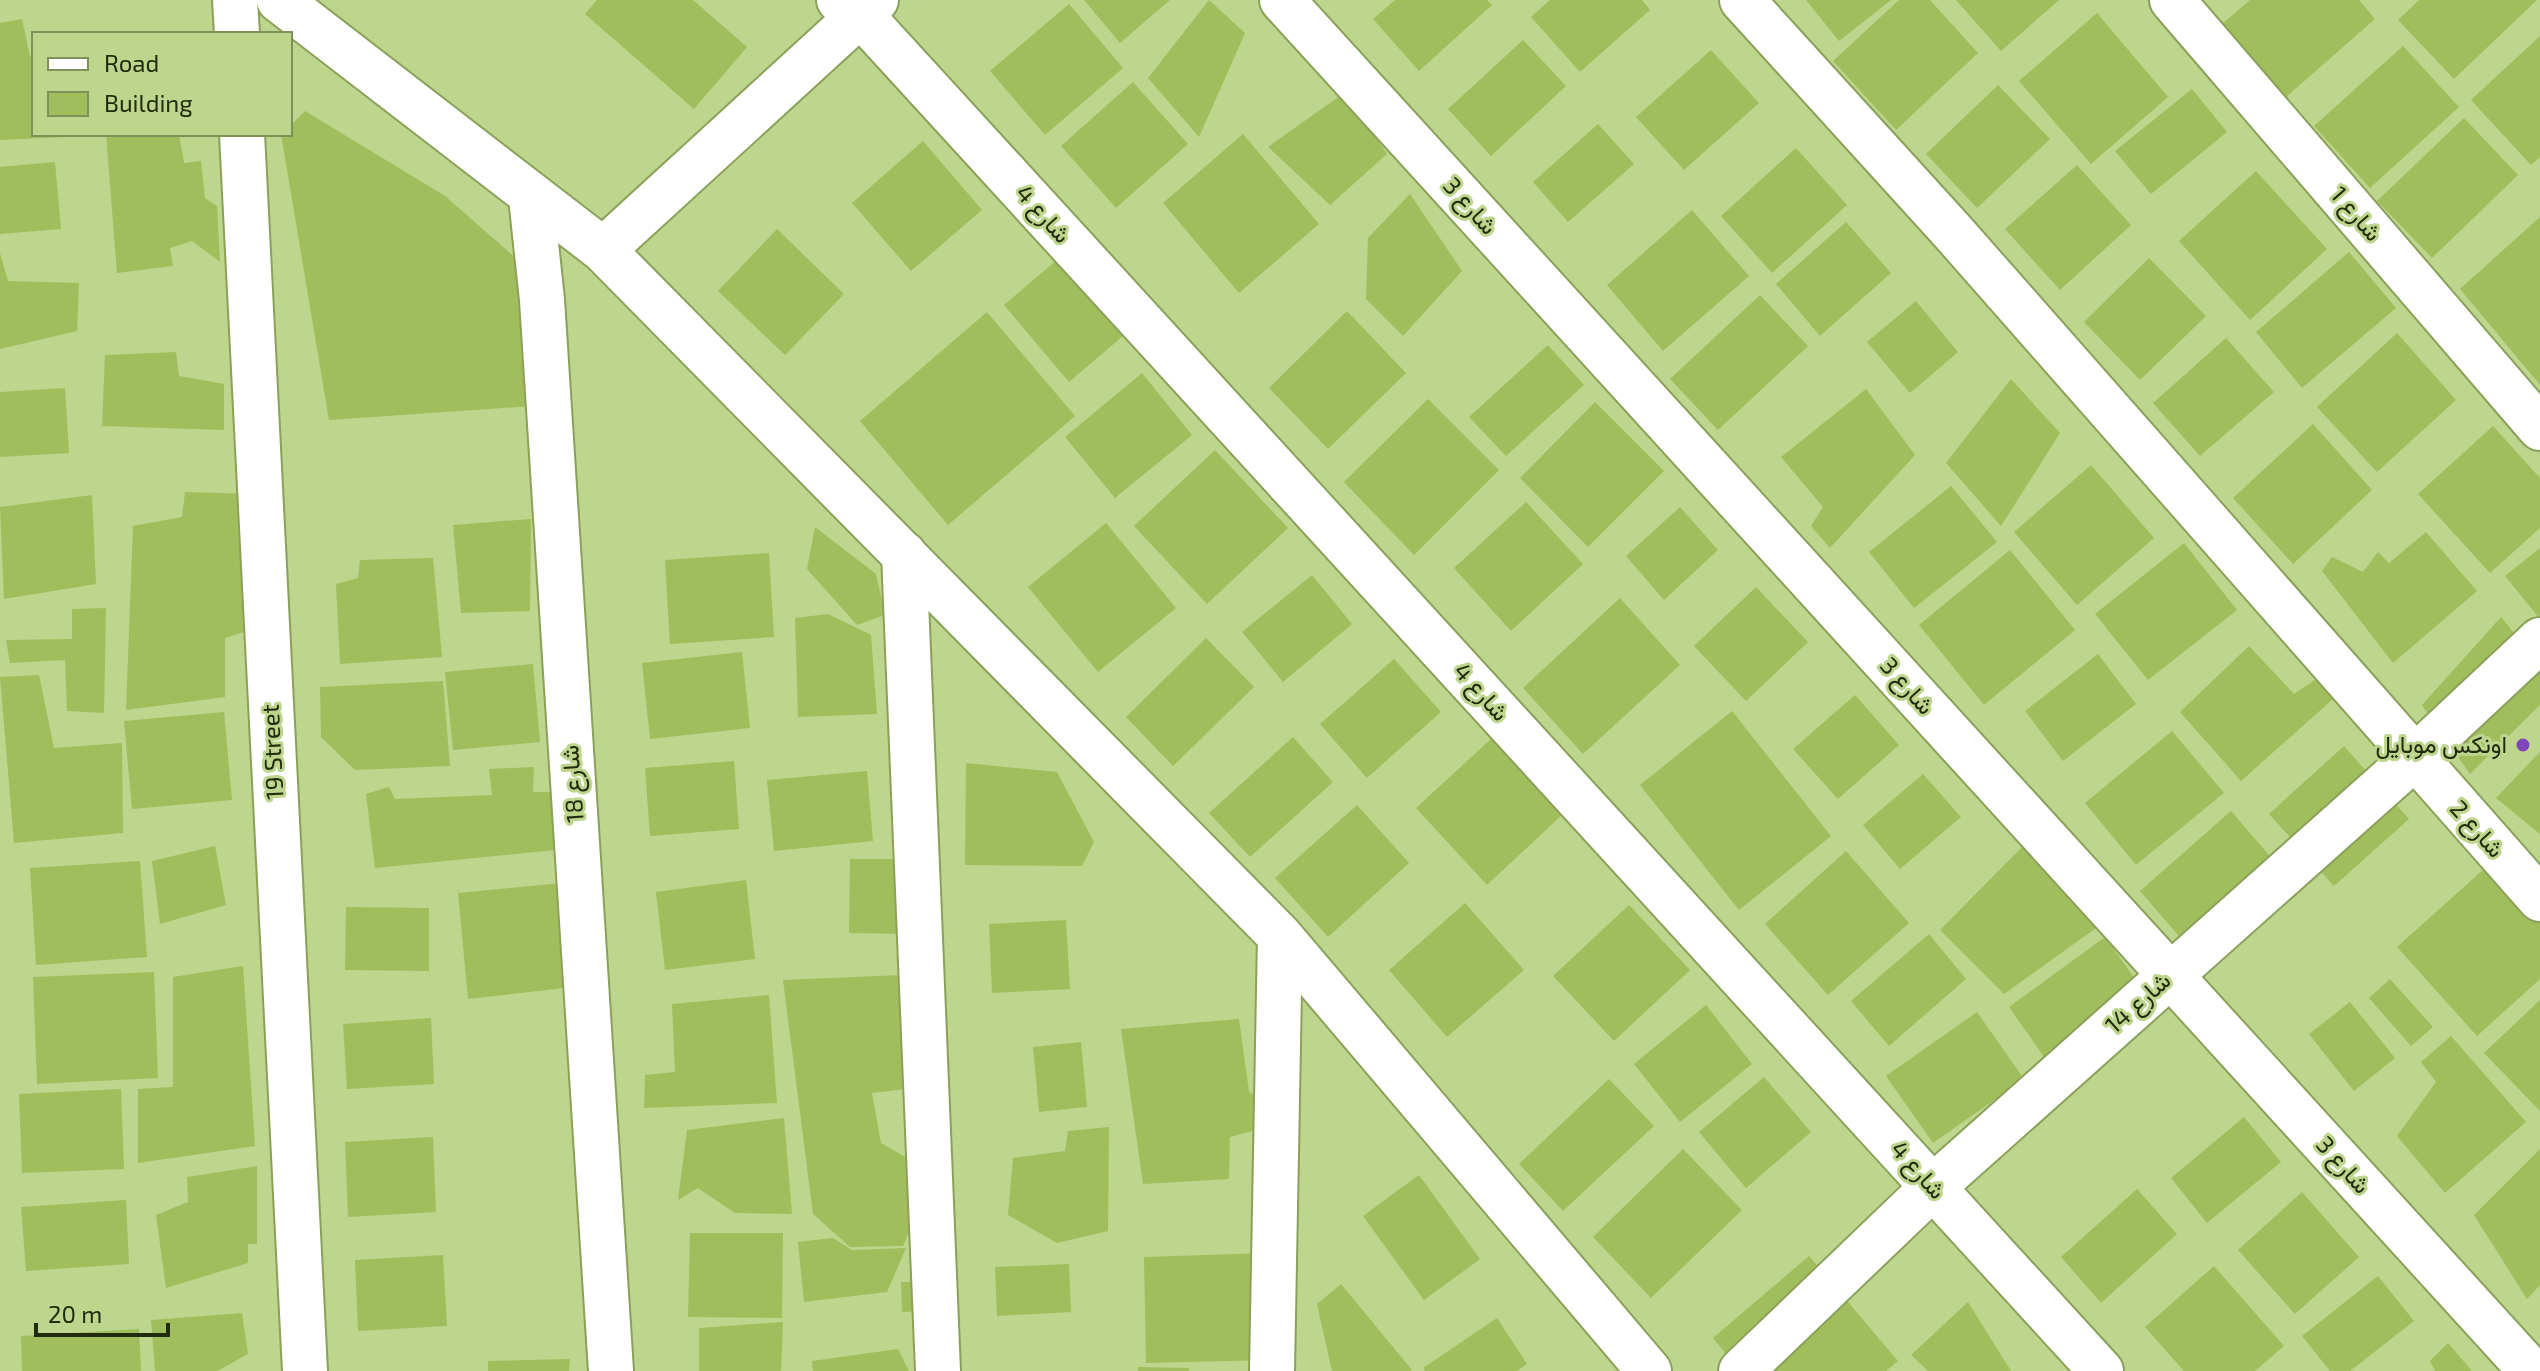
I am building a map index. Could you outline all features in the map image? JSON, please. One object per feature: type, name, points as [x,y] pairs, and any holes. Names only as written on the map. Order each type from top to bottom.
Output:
[{"type":"street","points":[[235,0],[237,32]]},
{"type":"street","points":[[279,0],[603,250],[1280,936],[1649,1371]]},
{"type":"street","name":"شارع 3","points":[[1282,0],[2531,1371]]},
{"type":"street","name":"شارع 2","points":[[1742,0],[1952,231],[2413,759],[2540,899]]},
{"type":"street","name":"شارع 1","points":[[2172,0],[2540,428]]},
{"type":"street","points":[[603,250],[858,5]]},
{"type":"street","name":"شارع 4","points":[[858,5],[2101,1371]]},
{"type":"street","name":"19 Street","points":[[242,136],[305,1371]]},
{"type":"street","name":"شارع 18","points":[[531,197],[542,300],[611,1371]]},
{"type":"street","points":[[904,554],[938,1371]]},
{"type":"street","name":"شارع 14","points":[[1741,1371],[1933,1187],[2413,759],[2540,640]]},
{"type":"street","points":[[1272,1371],[1280,936]]},
{"type":"building","points":[[597,0],[693,0],[747,47],[694,109],[585,14]]},
{"type":"building","points":[[1084,0],[1170,0],[1120,43]]},
{"type":"building","points":[[1209,0],[1245,33],[1199,137],[1148,78]]},
{"type":"building","points":[[1395,0],[1487,0],[1492,5],[1419,71],[1373,19]]},
{"type":"building","points":[[1550,0],[1642,0],[1650,10],[1580,72],[1531,17]]},
{"type":"building","points":[[1806,0],[1891,0],[1839,41]]},
{"type":"building","points":[[1899,0],[1930,0],[1978,53],[1896,130],[1833,61]]},
{"type":"building","points":[[1956,0],[2059,0],[2001,51]]},
{"type":"building","points":[[2250,0],[2359,0],[2375,19],[2285,98],[2221,25]]},
{"type":"building","points":[[2419,0],[2537,0],[2454,79],[2398,20]]},
{"type":"building","points":[[1069,4],[1123,68],[1045,135],[990,71]]},
{"type":"building","points":[[2097,13],[2168,97],[2091,164],[2019,81]]},
{"type":"building","points":[[22,19],[32,56],[32,136],[65,137],[0,140],[0,23]]},
{"type":"building","points":[[2540,36],[2540,157],[2531,165],[2471,100]]},
{"type":"building","points":[[1523,40],[1566,86],[1491,156],[1448,109]]},
{"type":"building","points":[[2403,46],[2459,107],[2370,188],[2314,126]]},
{"type":"building","points":[[1711,50],[1759,103],[1684,170],[1636,117]]},
{"type":"building","points":[[1133,82],[1188,144],[1116,208],[1061,146]]},
{"type":"building","points":[[1998,85],[2050,139],[1977,208],[1926,154]]},
{"type":"building","points":[[2192,89],[2227,132],[2151,194],[2115,151]]},
{"type":"building","points":[[1344,93],[1387,154],[1330,205],[1268,147]]},
{"type":"building","points":[[305,111],[445,196],[534,274],[547,405],[329,420],[281,136],[292,136],[292,124]]},
{"type":"building","points":[[2464,118],[2518,175],[2432,258],[2377,201]]},
{"type":"building","points":[[1598,124],[1634,164],[1568,222],[1533,182]]},
{"type":"building","points":[[1243,134],[1319,224],[1239,293],[1163,203]]},
{"type":"building","points":[[106,136],[179,136],[184,163],[201,161],[205,198],[217,206],[220,262],[192,241],[170,248],[173,266],[117,273]]},
{"type":"building","points":[[923,141],[982,210],[911,271],[852,203]]},
{"type":"building","points":[[1796,148],[1847,205],[1772,273],[1721,216]]},
{"type":"building","points":[[55,162],[61,229],[0,234],[0,167]]},
{"type":"building","points":[[2077,165],[2131,225],[2060,290],[2005,229]]},
{"type":"building","points":[[2256,171],[2327,249],[2250,320],[2179,241]]},
{"type":"building","points":[[1410,194],[1462,271],[1403,336],[1366,299],[1368,238]]},
{"type":"building","points":[[1692,210],[1749,276],[1663,351],[1607,285]]},
{"type":"building","points":[[2540,217],[2540,385],[2460,289]]},
{"type":"building","points":[[1846,222],[1891,273],[1820,336],[1776,284]]},
{"type":"building","points":[[777,229],[844,294],[785,355],[718,291]]},
{"type":"building","points":[[2349,252],[2396,308],[2302,388],[2256,332]]},
{"type":"building","points":[[0,253],[8,281],[79,283],[77,331],[0,349]]},
{"type":"building","points":[[1065,253],[1130,330],[1069,382],[1004,305]]},
{"type":"building","points":[[2149,258],[2206,316],[2140,380],[2084,322]]},
{"type":"building","points":[[1760,295],[1808,346],[1718,430],[1670,379]]},
{"type":"building","points":[[1916,301],[1958,352],[1910,393],[1867,342]]},
{"type":"building","points":[[1347,311],[1406,373],[1328,449],[1269,388]]},
{"type":"building","points":[[987,312],[1075,416],[948,525],[860,421]]},
{"type":"building","points":[[2397,333],[2456,400],[2377,472],[2317,407]]},
{"type":"building","points":[[2226,338],[2274,392],[2200,456],[2153,403]]},
{"type":"building","points":[[1548,345],[1584,385],[1506,456],[1469,417]]},
{"type":"building","points":[[176,352],[179,376],[224,384],[224,430],[102,426],[105,355]]},
{"type":"building","points":[[1142,373],[1192,435],[1115,498],[1065,437]]},
{"type":"building","points":[[2011,379],[2060,433],[2001,526],[1946,463]]},
{"type":"building","points":[[65,388],[69,453],[0,457],[0,392]]},
{"type":"building","points":[[1866,389],[1915,455],[1830,548],[1811,526],[1823,507],[1781,457]]},
{"type":"building","points":[[1428,399],[1499,470],[1414,555],[1344,482]]},
{"type":"building","points":[[1595,402],[1664,471],[1588,547],[1520,478]]},
{"type":"building","points":[[2313,424],[2372,490],[2293,564],[2233,498]]},
{"type":"building","points":[[2493,426],[2540,478],[2540,528],[2490,573],[2418,494]]},
{"type":"building","points":[[1215,450],[1288,528],[1207,604],[1134,526]]},
{"type":"building","points":[[2091,465],[2154,538],[2077,605],[2014,532]]},
{"type":"building","points":[[1951,486],[1997,542],[1914,608],[1869,552]]},
{"type":"building","points":[[185,492],[254,494],[257,628],[225,638],[225,697],[126,710],[133,526],[182,517]]},
{"type":"building","points":[[92,495],[96,584],[4,599],[0,507]]},
{"type":"building","points":[[1526,502],[1583,564],[1511,631],[1454,568]]},
{"type":"building","points":[[1680,507],[1718,550],[1664,600],[1626,556]]},
{"type":"building","points":[[531,519],[530,611],[461,613],[453,525]]},
{"type":"building","points":[[1106,523],[1176,608],[1098,672],[1028,587]]},
{"type":"building","points":[[815,527],[876,574],[885,615],[857,625],[807,569]]},
{"type":"building","points":[[2426,532],[2477,591],[2393,663],[2322,571],[2332,557],[2363,572],[2378,552],[2389,563]]},
{"type":"building","points":[[2184,543],[2237,610],[2148,680],[2095,614]]},
{"type":"building","points":[[2540,548],[2540,619],[2505,576]]},
{"type":"building","points":[[2010,550],[2075,630],[1984,705],[1919,625]]},
{"type":"building","points":[[769,553],[774,637],[670,644],[665,560]]},
{"type":"building","points":[[433,558],[442,657],[340,664],[336,584],[358,578],[360,560]]},
{"type":"building","points":[[1312,575],[1352,624],[1283,682],[1242,632]]},
{"type":"building","points":[[1756,587],[1808,642],[1746,701],[1694,646]]},
{"type":"building","points":[[1620,598],[1680,665],[1583,754],[1523,688]]},
{"type":"building","points":[[106,608],[104,713],[67,711],[65,660],[10,663],[6,640],[72,639],[72,609]]},
{"type":"building","points":[[828,614],[871,635],[877,714],[798,717],[795,618]]},
{"type":"building","points":[[2501,617],[2540,665],[2540,705],[2470,774],[2422,705]]},
{"type":"building","points":[[1206,638],[1254,687],[1173,766],[1126,717]]},
{"type":"building","points":[[2249,646],[2294,694],[2319,677],[2333,699],[2241,781],[2180,712]]},
{"type":"building","points":[[742,652],[750,728],[650,739],[642,663]]},
{"type":"building","points":[[2098,654],[2136,704],[2063,761],[2025,711]]},
{"type":"building","points":[[1394,659],[1441,712],[1367,778],[1320,724]]},
{"type":"building","points":[[533,664],[540,742],[453,750],[445,672]]},
{"type":"building","points":[[39,675],[54,748],[122,743],[123,833],[14,843],[0,677]]},
{"type":"building","points":[[443,681],[450,766],[355,770],[321,737],[320,687]]},
{"type":"building","points":[[1855,695],[1899,745],[1838,799],[1793,749]]},
{"type":"building","points":[[1732,711],[1831,836],[1739,910],[1640,785]]},
{"type":"building","points":[[224,712],[232,800],[132,809],[124,721]]},
{"type":"building","points":[[2172,731],[2224,793],[2136,865],[2085,803]]},
{"type":"building","points":[[1293,737],[1333,782],[1250,857],[1209,813]]},
{"type":"building","points":[[1492,738],[1562,815],[1487,885],[1416,808]]},
{"type":"building","points":[[2344,746],[2409,819],[2334,886],[2269,814]]},
{"type":"building","points":[[2540,752],[2540,834],[2496,798]]},
{"type":"building","points":[[734,761],[739,829],[650,836],[645,768]]},
{"type":"building","points":[[966,763],[1057,772],[1094,842],[1082,866],[965,865]]},
{"type":"building","points":[[534,767],[533,792],[551,792],[566,849],[375,868],[366,794],[389,787],[395,799],[492,795],[489,769]]},
{"type":"building","points":[[867,771],[873,841],[774,851],[767,780]]},
{"type":"building","points":[[1923,774],[1961,817],[1900,869],[1863,825]]},
{"type":"building","points":[[1357,805],[1409,863],[1328,937],[1275,878]]},
{"type":"building","points":[[2231,811],[2275,862],[2184,942],[2140,891]]},
{"type":"building","points":[[2033,836],[2110,918],[2004,994],[1940,930]]},
{"type":"building","points":[[215,846],[226,905],[160,924],[152,861]]},
{"type":"building","points":[[1846,851],[1909,923],[1828,995],[1765,924]]},
{"type":"building","points":[[850,859],[912,859],[911,934],[849,933]]},
{"type":"building","points":[[2494,860],[2540,912],[2540,979],[2477,1036],[2397,947]]},
{"type":"building","points":[[140,861],[147,957],[36,965],[30,868]]},
{"type":"building","points":[[746,880],[755,959],[665,970],[656,892]]},
{"type":"building","points":[[572,882],[581,986],[468,999],[458,893]]},
{"type":"building","points":[[1465,903],[1524,970],[1447,1037],[1389,970]]},
{"type":"building","points":[[1629,905],[1690,970],[1614,1041],[1553,976]]},
{"type":"building","points":[[346,907],[429,908],[429,971],[345,970]]},
{"type":"building","points":[[1066,920],[1070,989],[992,993],[989,924]]},
{"type":"building","points":[[1929,934],[1966,979],[1889,1046],[1851,1001]]},
{"type":"building","points":[[2105,937],[2151,1001],[2054,1071],[2009,1007]]},
{"type":"building","points":[[243,966],[255,1146],[138,1163],[138,1089],[173,1087],[173,977]]},
{"type":"building","points":[[154,972],[158,1078],[37,1084],[33,977]]},
{"type":"building","points":[[925,974],[932,1086],[872,1093],[881,1143],[924,1168],[928,1189],[903,1246],[850,1247],[813,1214],[783,980]]},
{"type":"building","points":[[2390,979],[2433,1027],[2411,1046],[2369,998]]},
{"type":"building","points":[[769,995],[777,1103],[644,1108],[645,1075],[675,1072],[672,1004]]},
{"type":"building","points":[[2540,1000],[2540,1111],[2484,1053]]},
{"type":"building","points":[[2350,1002],[2395,1058],[2354,1091],[2309,1034]]},
{"type":"building","points":[[1706,1005],[1752,1064],[1680,1122],[1634,1064]]},
{"type":"building","points":[[1977,1012],[2024,1079],[1933,1143],[1886,1076]]},
{"type":"building","points":[[431,1018],[434,1084],[347,1089],[343,1024]]},
{"type":"building","points":[[1239,1019],[1249,1092],[1273,1105],[1274,1125],[1230,1137],[1229,1179],[1143,1184],[1121,1029]]},
{"type":"building","points":[[2451,1036],[2526,1122],[2445,1193],[2397,1136],[2436,1082],[2421,1062]]},
{"type":"building","points":[[1081,1042],[1087,1107],[1039,1112],[1033,1047]]},
{"type":"building","points":[[1764,1077],[1811,1132],[1746,1188],[1699,1132]]},
{"type":"building","points":[[1609,1079],[1654,1126],[1563,1211],[1519,1164]]},
{"type":"building","points":[[121,1089],[124,1169],[22,1173],[19,1094]]},
{"type":"building","points":[[2244,1117],[2281,1162],[2207,1223],[2171,1178]]},
{"type":"building","points":[[784,1118],[792,1214],[735,1213],[698,1188],[678,1200],[687,1130]]},
{"type":"building","points":[[1109,1127],[1108,1231],[1057,1243],[1008,1215],[1013,1158],[1065,1151],[1068,1131]]},
{"type":"building","points":[[433,1137],[436,1212],[348,1217],[345,1142]]},
{"type":"building","points":[[1683,1149],[1742,1210],[1651,1298],[1593,1237]]},
{"type":"building","points":[[2540,1149],[2540,1285],[2527,1299],[2474,1215]]},
{"type":"building","points":[[257,1166],[257,1244],[248,1244],[248,1263],[166,1288],[156,1215],[188,1202],[187,1177]]},
{"type":"building","points":[[1419,1175],[1480,1259],[1424,1300],[1363,1216]]},
{"type":"building","points":[[2137,1189],[2177,1234],[2101,1303],[2061,1257]]},
{"type":"building","points":[[2302,1192],[2359,1257],[2295,1314],[2238,1250]]},
{"type":"building","points":[[126,1200],[129,1264],[26,1271],[21,1207]]},
{"type":"building","points":[[690,1233],[783,1233],[782,1318],[688,1317]]},
{"type":"building","points":[[833,1238],[855,1252],[852,1250],[906,1248],[887,1292],[804,1302],[798,1242]]},
{"type":"building","points":[[1268,1253],[1270,1360],[1146,1363],[1144,1257]]},
{"type":"building","points":[[443,1255],[447,1326],[358,1331],[355,1260]]},
{"type":"building","points":[[1809,1256],[1898,1361],[1886,1371],[1740,1371],[1713,1338]]},
{"type":"building","points":[[1069,1264],[1071,1312],[997,1316],[995,1267]]},
{"type":"building","points":[[2214,1266],[2284,1346],[2255,1371],[2184,1371],[2145,1327]]},
{"type":"building","points":[[2378,1276],[2414,1321],[2350,1371],[2330,1371],[2302,1336]]},
{"type":"building","points":[[901,1282],[922,1282],[923,1311],[902,1312]]},
{"type":"building","points":[[1341,1284],[1412,1370],[1332,1371],[1317,1304]]},
{"type":"building","points":[[1968,1302],[2011,1371],[1928,1371],[1911,1355]]},
{"type":"building","points":[[242,1313],[248,1354],[217,1371],[155,1371],[151,1320]]},
{"type":"building","points":[[1497,1318],[1527,1364],[1517,1371],[1425,1371],[1423,1368]]},
{"type":"building","points":[[783,1322],[781,1371],[699,1371],[699,1328]]},
{"type":"building","points":[[139,1329],[141,1371],[22,1371],[21,1336]]},
{"type":"building","points":[[2448,1343],[2472,1371],[2435,1371],[2430,1361]]},
{"type":"building","points":[[898,1349],[909,1371],[813,1371],[812,1361]]},
{"type":"building","points":[[570,1359],[569,1371],[488,1371],[488,1361]]},
{"type":"building","points":[[1138,1367],[1189,1368],[1189,1371],[1138,1371]]},
{"type":"place","name":"اونكس موبايل","points":[[2523,745]]}]
